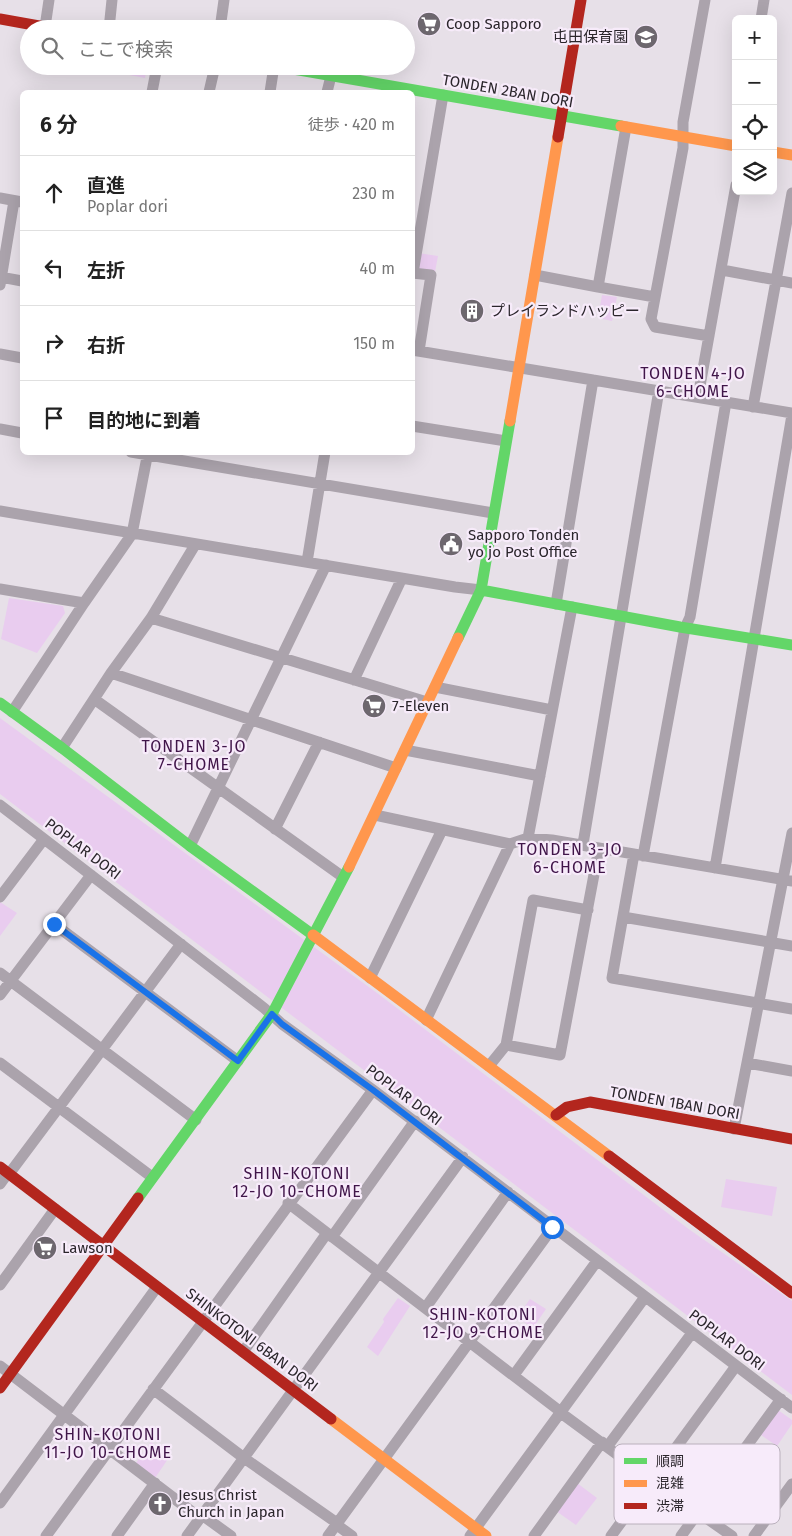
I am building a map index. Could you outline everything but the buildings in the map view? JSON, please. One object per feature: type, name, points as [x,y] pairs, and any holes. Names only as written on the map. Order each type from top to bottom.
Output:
[{"type":"street","points":[[46,20],[49,0]]},
{"type":"street","points":[[110,20],[112,0]]},
{"type":"street","points":[[221,20],[224,0]]},
{"type":"street","points":[[0,1388],[272,1014],[314,936],[374,815],[481,590],[581,0]]},
{"type":"street","points":[[704,0],[683,122],[683,148],[651,319],[655,327],[709,336]]},
{"type":"street","points":[[762,15],[764,0]]},
{"type":"street","points":[[0,19],[20,23]]},
{"type":"street","points":[[152,90],[155,75]]},
{"type":"street","points":[[209,90],[212,75]]},
{"type":"street","points":[[270,90],[273,75]]},
{"type":"street","name":"TONDEN 2BAN DORI","points":[[325,75],[384,89]]},
{"type":"street","points":[[328,90],[331,76]]},
{"type":"street","name":"TONDEN 2BAN DORI","points":[[415,92],[443,95],[732,145]]},
{"type":"street","points":[[415,261],[443,95]]},
{"type":"street","points":[[598,287],[626,126]]},
{"type":"street","points":[[777,153],[792,155]]},
{"type":"street","points":[[753,407],[792,193]]},
{"type":"street","points":[[698,397],[734,195]]},
{"type":"street","points":[[0,198],[18,202],[0,280],[20,281]]},
{"type":"street","points":[[722,270],[792,283]]},
{"type":"street","points":[[415,273],[431,275],[416,350],[792,414],[715,868]]},
{"type":"street","points":[[535,275],[655,297]]},
{"type":"street","points":[[0,354],[20,358]]},
{"type":"street","points":[[556,604],[593,380]]},
{"type":"street","points":[[583,844],[659,390]]},
{"type":"street","points":[[726,402],[690,618],[685,628],[639,855],[623,917],[612,978],[792,1009]]},
{"type":"street","points":[[415,426],[506,441]]},
{"type":"street","points":[[0,430],[20,433]]},
{"type":"street","points":[[12,712],[132,534],[148,455]]},
{"type":"street","points":[[154,455],[493,513]]},
{"type":"street","points":[[306,562],[325,455]]},
{"type":"street","points":[[0,511],[196,545],[481,590],[685,628],[792,645]]},
{"type":"street","points":[[62,748],[111,673],[151,618],[196,545]]},
{"type":"street","points":[[190,846],[326,565]]},
{"type":"street","points":[[354,680],[402,578]]},
{"type":"street","points":[[0,589],[84,603]]},
{"type":"street","points":[[528,838],[572,607]]},
{"type":"street","points":[[151,618],[427,702]]},
{"type":"street","points":[[111,673],[250,721],[396,768]]},
{"type":"street","points":[[435,687],[552,710]]},
{"type":"street","points":[[94,699],[343,877]]},
{"type":"street","points":[[0,703],[190,846],[556,1115],[792,1293]]},
{"type":"street","points":[[275,829],[319,742]]},
{"type":"street","points":[[405,750],[540,776]]},
{"type":"street","name":"POPLAR DORI","points":[[0,805],[272,1014],[282,1024],[415,1121],[792,1408]]},
{"type":"street","points":[[374,815],[510,844],[528,838],[583,844],[788,880]]},
{"type":"street","points":[[370,978],[442,830]]},
{"type":"street","points":[[734,1129],[772,942],[788,880],[792,833]]},
{"type":"street","points":[[0,897],[44,839]]},
{"type":"street","points":[[426,1020],[510,844]]},
{"type":"street","points":[[506,1045],[560,1055],[599,848]]},
{"type":"street","points":[[0,995],[91,874]]},
{"type":"street","points":[[488,1066],[506,1045],[534,900],[588,910]]},
{"type":"street","points":[[623,917],[792,946]]},
{"type":"street","points":[[54,924],[238,1061]]},
{"type":"street","points":[[0,1184],[6,1171],[59,1108],[181,944]]},
{"type":"street","points":[[0,973],[196,1120]]},
{"type":"street","points":[[0,1063],[152,1177]]},
{"type":"street","points":[[747,1063],[792,1071]]},
{"type":"street","points":[[46,1536],[288,1203],[373,1090]]},
{"type":"street","name":"TONDEN 1BAN DORI","points":[[556,1115],[562,1108],[573,1104],[590,1102],[792,1139]]},
{"type":"street","points":[[243,1352],[415,1121]]},
{"type":"street","points":[[187,1536],[462,1157]]},
{"type":"street","name":"SHINKOTONI 6BAN DORI","points":[[6,1171],[384,1459],[473,1532],[486,1536]]},
{"type":"street","points":[[426,1307],[508,1192]]},
{"type":"street","points":[[288,1203],[614,1452]]},
{"type":"street","points":[[0,1285],[55,1209]]},
{"type":"street","points":[[328,1536],[552,1227]]},
{"type":"street","points":[[514,1375],[597,1261]]},
{"type":"street","points":[[0,1503],[157,1286]]},
{"type":"street","points":[[473,1532],[645,1297]]},
{"type":"street","points":[[534,1536],[692,1333]]},
{"type":"street","points":[[0,1366],[155,1484],[231,1536]]},
{"type":"street","points":[[679,1444],[736,1366]]},
{"type":"street","points":[[154,1389],[244,1458],[352,1536]]},
{"type":"street","points":[[748,1444],[781,1400]]},
{"type":"street","points":[[117,1536],[155,1484]]},
{"type":"street","points":[[780,1500],[792,1484]]},
{"type":"street","points":[[612,1536],[621,1524]]},
{"type":"street","points":[[681,1536],[690,1524]]},
{"type":"street","points":[[716,1524],[732,1536]]},
{"type":"street","points":[[754,1536],[763,1524]]},
{"type":"shaded area","points":[[129,75],[146,75],[145,78]]},
{"type":"shaded area","points":[[418,253],[438,256],[435,272],[415,269]]},
{"type":"shaded area","points":[[602,295],[617,297],[612,321],[598,318]]},
{"type":"shaded area","points":[[9,598],[63,606],[65,613],[37,653],[1,639]]},
{"type":"shaded area","points":[[0,718],[377,993],[690,1230],[792,1301],[792,1395],[0,794]]},
{"type":"shaded area","points":[[0,902],[17,913],[0,936]]},
{"type":"shaded area","points":[[726,1179],[777,1187],[772,1216],[721,1207]]},
{"type":"shaded area","points":[[398,1298],[410,1306],[378,1356],[367,1347]]},
{"type":"shaded area","points":[[530,1299],[546,1309],[533,1328],[517,1317]]},
{"type":"shaded area","points":[[778,1410],[792,1420],[792,1424],[778,1444],[774,1444],[761,1435]]},
{"type":"shaded area","points":[[151,1442],[170,1456],[155,1478],[136,1463]]},
{"type":"shaded area","points":[[577,1483],[597,1498],[576,1525],[556,1511]]},
{"type":"traffic: fast","points":[[328,75],[414,90]]},
{"type":"traffic: fast","points":[[415,90],[621,126]]},
{"type":"traffic: fast","points":[[458,638],[481,590],[510,421]]},
{"type":"traffic: fast","points":[[481,590],[680,627],[792,645]]},
{"type":"traffic: fast","points":[[0,703],[190,846],[313,935]]},
{"type":"traffic: fast","points":[[138,1198],[272,1014],[349,867]]},
{"type":"traffic: slow","points":[[621,126],[732,145]]},
{"type":"traffic: slow","points":[[510,421],[558,137]]},
{"type":"traffic: slow","points":[[777,153],[792,155]]},
{"type":"traffic: slow","points":[[349,867],[458,638]]},
{"type":"traffic: slow","points":[[313,935],[609,1156]]},
{"type":"traffic: slow","points":[[331,1419],[486,1536]]},
{"type":"traffic: jam","points":[[558,137],[581,0]]},
{"type":"traffic: jam","points":[[0,19],[20,23]]},
{"type":"traffic: jam","points":[[556,1115],[567,1107],[590,1102],[792,1139]]},
{"type":"traffic: jam","points":[[609,1156],[792,1293]]},
{"type":"traffic: jam","points":[[0,1167],[331,1419]]},
{"type":"traffic: jam","points":[[0,1388],[138,1198]]},
{"type":"place","name":"Coop Sapporo","points":[[429,24]]},
{"type":"place","name":"屯田保育園","points":[[646,37]]},
{"type":"place","name":"プレイランドハッピー","points":[[472,311]]},
{"type":"place","name":"Sapporo Tonden yo jo Post Office","points":[[451,544]]},
{"type":"place","name":"7-Eleven","points":[[374,706]]},
{"type":"place","name":"Lawson","points":[[45,1248]]},
{"type":"place","name":"Jesus Christ Church in Japan","points":[[160,1504]]},
{"type":"district","name":"TONDEN 4-JO 6-CHOME","points":[[693,382]]},
{"type":"district","name":"TONDEN 3-JO 7-CHOME","points":[[194,755]]},
{"type":"district","name":"TONDEN 3-JO 6-CHOME","points":[[570,858]]},
{"type":"district","name":"SHIN-KOTONI 12-JO 10-CHOME","points":[[297,1182]]},
{"type":"district","name":"SHIN-KOTONI 12-JO 9-CHOME","points":[[483,1323]]},
{"type":"district","name":"SHIN-KOTONI 11-JO 10-CHOME","points":[[108,1443]]},
{"type":"route","points":[[54,924],[238,1061],[272,1014],[282,1024],[373,1090],[552,1227]]}]
